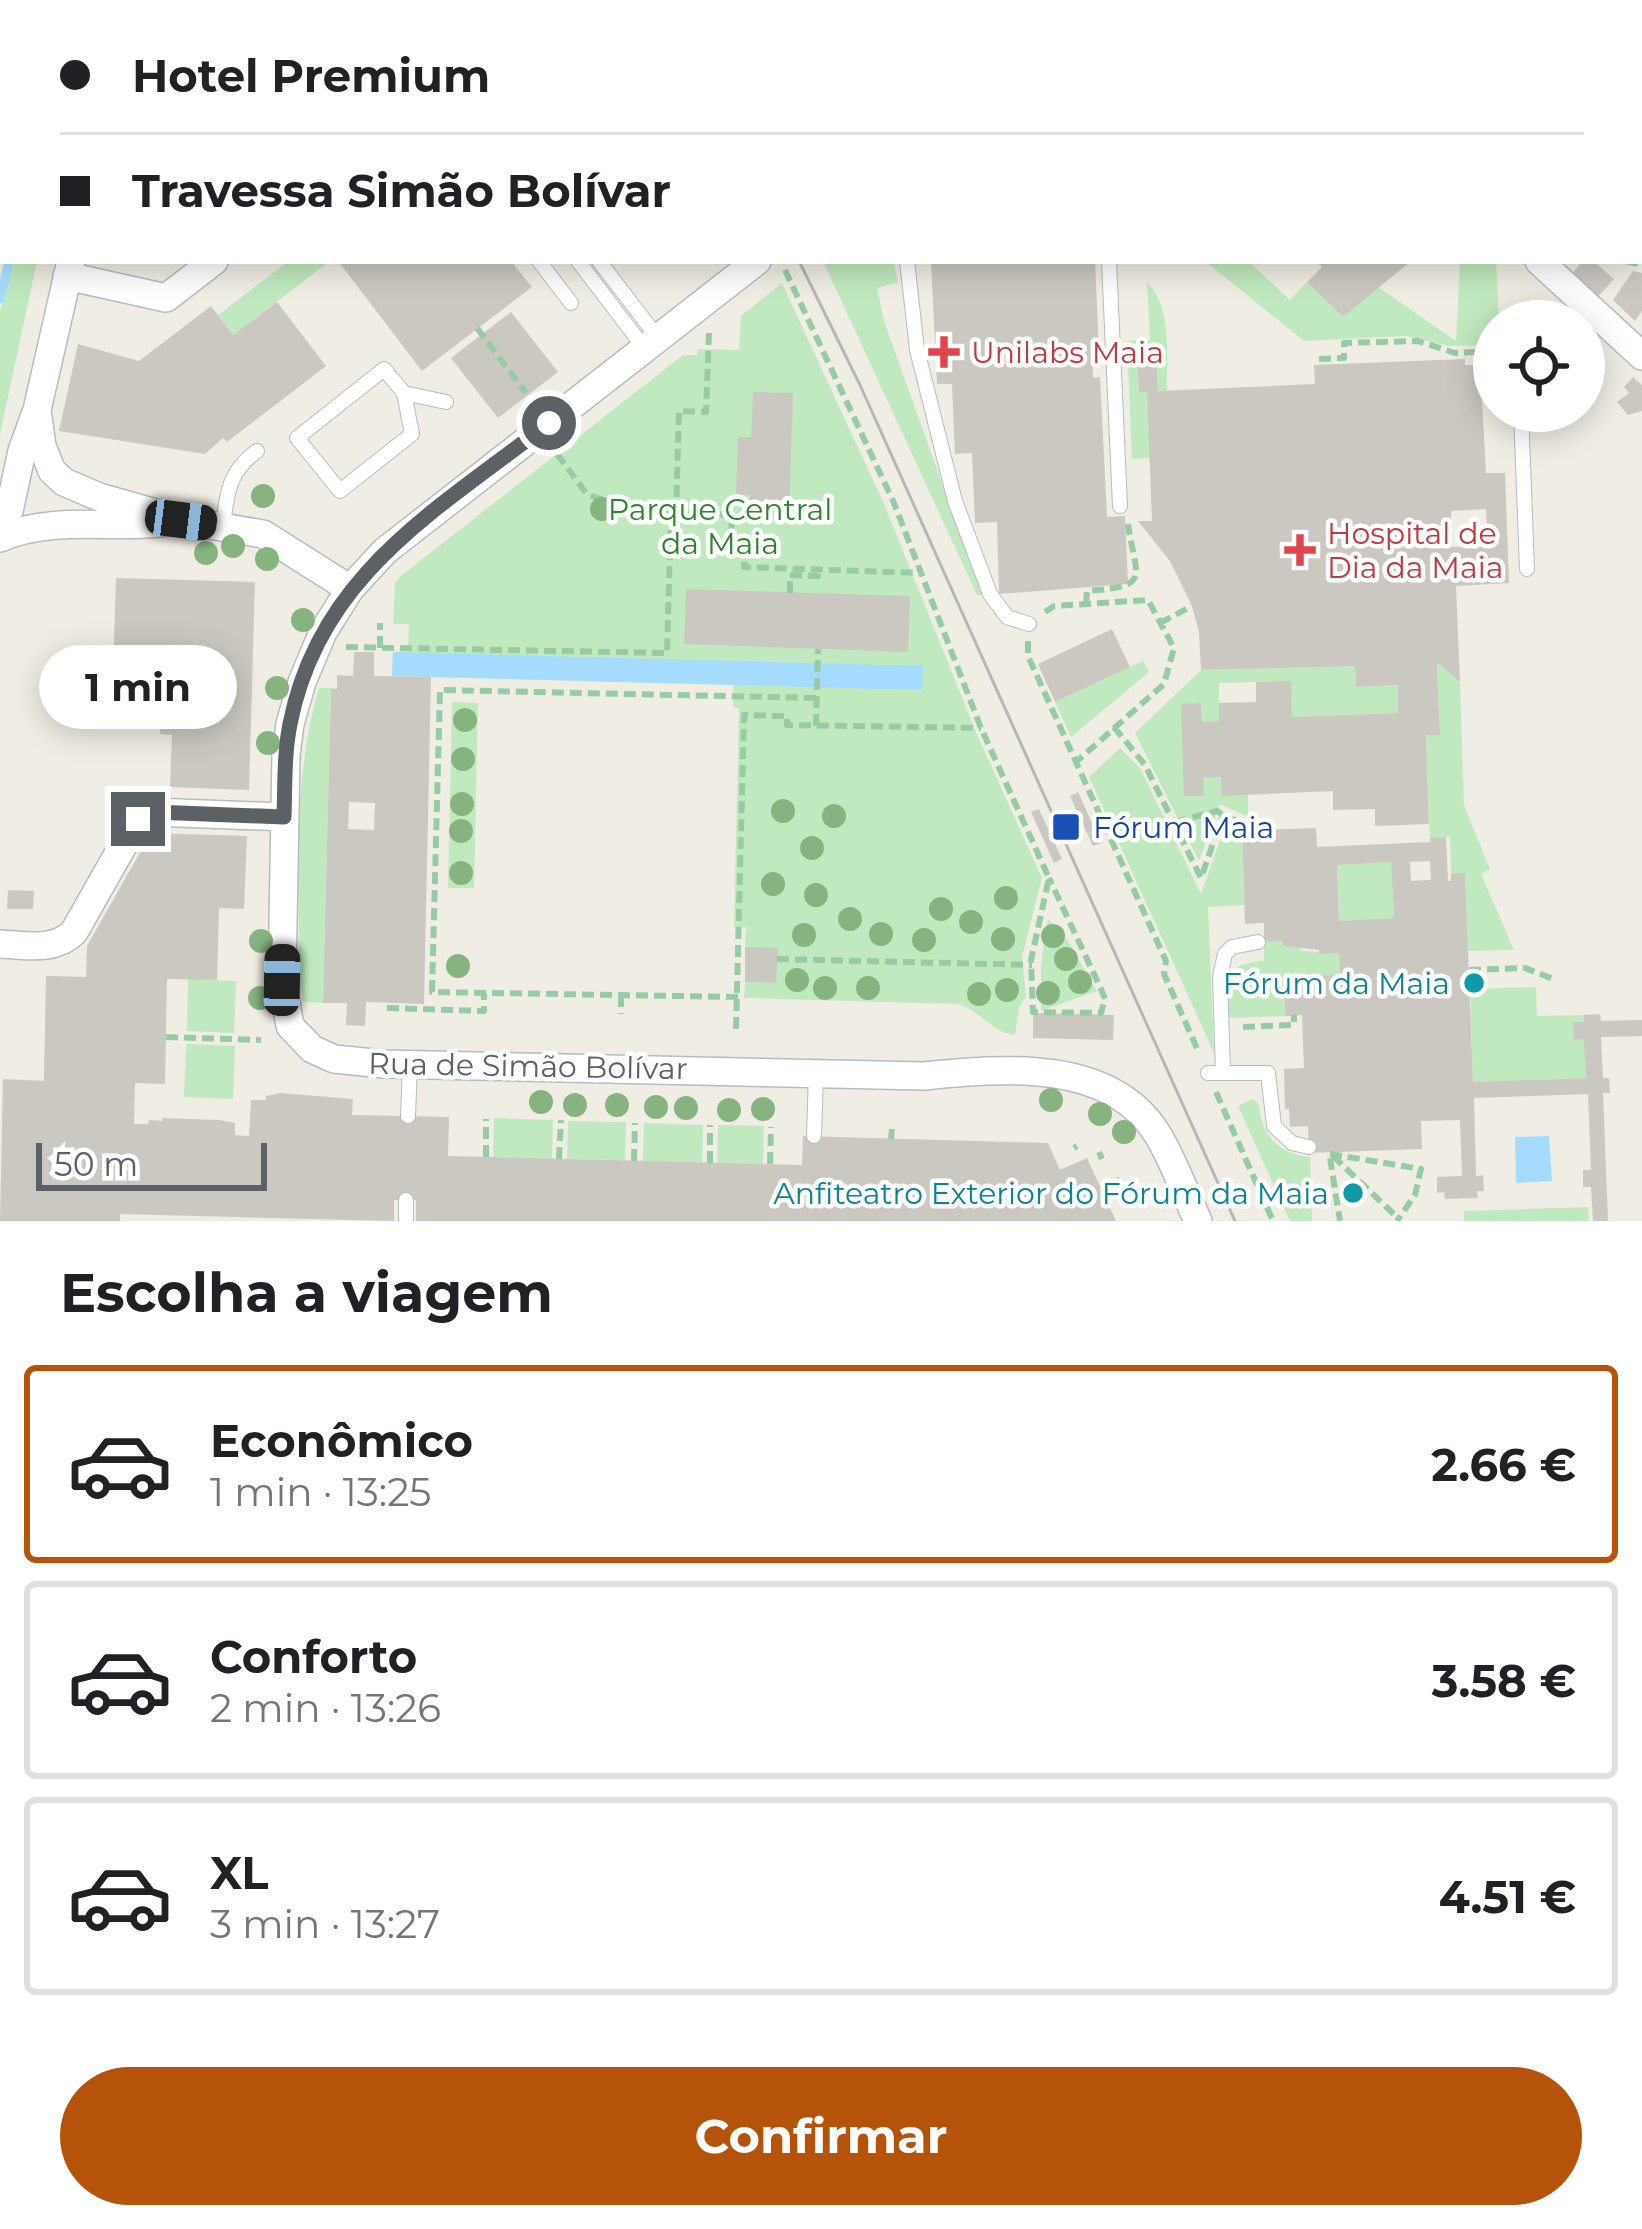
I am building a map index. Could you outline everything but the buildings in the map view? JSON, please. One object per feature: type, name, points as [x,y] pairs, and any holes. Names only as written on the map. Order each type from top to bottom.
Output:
[{"type":"street","points":[[0,525],[9,511],[22,451],[38,410],[69,268],[166,298],[210,264]]},
{"type":"street","name":"Rua de Simão Bolívar","points":[[754,264],[385,550],[350,590],[316,646],[295,704],[286,755],[282,994],[290,1026],[312,1049],[334,1059],[924,1076],[970,1071],[1090,1081],[1123,1097],[1157,1134],[1198,1221]]},
{"type":"street","points":[[1542,264],[1573,300]]},
{"type":"street","points":[[1605,330],[1642,356]]},
{"type":"street","points":[[38,410],[52,471],[64,482],[181,520],[263,534],[350,590]]},
{"type":"street","points":[[0,538],[55,524],[141,527],[181,520]]},
{"type":"street","points":[[0,944],[64,942],[138,819],[154,812],[284,817]]},
{"type":"lane","points":[[541,264],[571,303]]},
{"type":"lane","points":[[581,264],[651,344]]},
{"type":"lane","points":[[601,264],[651,344]]},
{"type":"lane","points":[[907,264],[924,384],[955,501],[990,594],[1007,616],[1029,624]]},
{"type":"lane","points":[[1109,264],[1120,506]]},
{"type":"lane","points":[[404,394],[412,434],[340,491],[298,438],[384,369],[404,394],[446,402]]},
{"type":"lane","points":[[1522,432],[1526,569]]},
{"type":"lane","points":[[223,525],[230,479],[257,451]]},
{"type":"lane","points":[[1258,942],[1232,947],[1222,963],[1216,1073],[1268,1072],[1274,1126],[1292,1143],[1309,1147]]},
{"type":"lane","points":[[409,1116],[410,1064]]},
{"type":"lane","points":[[814,1136],[816,1073]]},
{"type":"lane","points":[[406,1200],[406,1221]]},
{"type":"path","points":[[785,270],[894,502],[981,728],[1102,989],[1101,1013],[1033,1012],[1032,965],[1049,878]]},
{"type":"path","points":[[477,328],[526,393]]},
{"type":"path","points":[[346,647],[667,653],[679,411],[706,412],[709,329]]},
{"type":"path","points":[[1319,359],[1344,358],[1344,344],[1404,341],[1455,353],[1473,352]]},
{"type":"path","points":[[557,454],[586,493],[596,498],[674,513],[732,515],[731,539],[745,540],[744,567],[920,573]]},
{"type":"path","points":[[1086,604],[1087,592],[1127,588],[1138,572],[1127,514],[1120,506]]},
{"type":"path","points":[[790,593],[790,575],[818,576],[818,569]]},
{"type":"path","points":[[1054,606],[1148,600],[1174,648],[1164,684],[1076,762]]},
{"type":"path","points":[[1160,622],[1192,606]]},
{"type":"path","points":[[380,623],[380,648]]},
{"type":"path","points":[[1029,624],[1028,656],[1166,961],[1164,974],[1216,1073],[1273,1221]]},
{"type":"path","points":[[816,725],[818,649]]},
{"type":"path","points":[[738,998],[433,992],[440,690],[817,698]]},
{"type":"path","points":[[736,1029],[743,715],[787,716],[787,725],[981,728]]},
{"type":"path","points":[[1114,727],[1145,765],[1201,878],[1222,815]]},
{"type":"path","points":[[1173,823],[1217,811],[1245,824]]},
{"type":"path","points":[[777,959],[1032,965]]},
{"type":"path","points":[[1469,970],[1525,968],[1556,980]]},
{"type":"path","points":[[386,1008],[484,1011],[484,993]]},
{"type":"path","points":[[621,995],[621,1014]]},
{"type":"path","points":[[1252,1026],[1294,1025],[1294,1015]]},
{"type":"path","points":[[166,1037],[261,1040]]},
{"type":"path","points":[[486,1119],[486,1156]]},
{"type":"path","points":[[559,1159],[561,1120]]},
{"type":"path","points":[[634,1161],[635,1123]]},
{"type":"path","points":[[710,1125],[710,1163]]},
{"type":"path","points":[[770,1164],[771,1127]]},
{"type":"path","points":[[891,1139],[892,1129]]},
{"type":"path","points":[[1330,1154],[1421,1169],[1415,1195],[1398,1220],[1330,1154]]},
{"type":"path","points":[[1330,1154],[1340,1221]]},
{"type":"green space","points":[[11,264],[36,264],[0,434],[0,313]]},
{"type":"green space","points":[[285,264],[326,264],[233,335],[218,315]]},
{"type":"green space","points":[[824,264],[894,264],[898,282],[877,288],[884,321],[982,595],[977,595]]},
{"type":"green space","points":[[1209,264],[1251,264],[1290,300],[1307,282],[1343,317],[1378,287],[1456,341],[1460,264],[1496,264],[1498,300],[1473,300],[1473,345],[1449,346],[1406,336],[1304,341]]},
{"type":"green space","points":[[1147,282],[1164,319],[1167,391],[1158,391],[1156,347],[1147,392],[1150,458],[1132,459],[1127,341],[1150,340]]},
{"type":"green space","name":"Parque Central da Maia","points":[[782,283],[885,506],[976,732],[1042,878],[1022,957],[1026,997],[1019,1007],[1015,1035],[998,1030],[957,1004],[744,998],[745,982],[776,983],[777,949],[745,947],[746,927],[734,927],[739,708],[733,707],[733,685],[392,676],[393,652],[408,651],[409,624],[393,624],[395,583],[402,575],[683,355],[697,355],[698,349],[739,350],[741,316]]},
{"type":"green space","points":[[1143,661],[1149,672],[1071,737],[1055,702]]},
{"type":"green space","points":[[1437,662],[1460,682],[1464,805],[1490,869],[1481,874],[1514,950],[1468,951],[1465,874],[1451,874],[1450,837],[1430,838],[1426,735],[1440,734]]},
{"type":"green space","points":[[1355,666],[1356,687],[1398,685],[1398,713],[1292,717],[1290,681],[1219,683],[1219,721],[1202,722],[1201,704],[1203,778],[1221,777],[1248,794],[1248,817],[1220,804],[1199,861],[1135,733],[1201,670]]},
{"type":"green space","points":[[319,688],[331,688],[323,1003],[304,1002],[299,981],[301,796]]},
{"type":"green space","points":[[452,702],[478,703],[474,888],[448,888]]},
{"type":"green space","points":[[1120,748],[1140,768],[1201,894],[1225,826],[1242,831],[1244,905],[1208,907],[1214,1053],[1089,777]]},
{"type":"green space","points":[[1391,862],[1394,918],[1339,921],[1337,865]]},
{"type":"green space","points":[[1048,919],[1067,939],[1097,991],[1041,1011],[1041,963]]},
{"type":"green space","points":[[1283,941],[1283,946],[1300,946],[1301,951],[1339,953],[1340,975],[1284,977],[1285,1016],[1229,1018],[1228,984],[1233,971],[1264,961],[1264,942]]},
{"type":"green space","points":[[188,979],[236,981],[234,1033],[187,1031]]},
{"type":"green space","points":[[1536,987],[1537,1016],[1584,1015],[1586,1078],[1473,1082],[1470,989]]},
{"type":"green space","points":[[186,1044],[235,1046],[233,1099],[184,1097]]},
{"type":"green space","points":[[1252,1099],[1259,1104],[1263,1125],[1273,1141],[1289,1152],[1310,1157],[1312,1221],[1290,1221],[1238,1106]]},
{"type":"green space","points":[[494,1118],[553,1120],[552,1159],[493,1157]]},
{"type":"green space","points":[[568,1121],[626,1122],[625,1160],[567,1159]]},
{"type":"green space","points":[[644,1123],[703,1125],[702,1163],[643,1161]]},
{"type":"green space","points":[[718,1125],[764,1126],[763,1164],[717,1163]]},
{"type":"green space","points":[[1588,1207],[1589,1221],[1464,1221],[1464,1211]]},
{"type":"water","points":[[393,652],[923,666],[922,690],[392,676]]},
{"type":"water","points":[[1549,1136],[1552,1181],[1516,1183],[1515,1137]]},
{"type":"waterway","points":[[0,299],[8,264]]},
{"type":"tram line","points":[[800,264],[860,385],[1235,1221]]},
{"type":"place","name":"Unilabs Maia","points":[[944,352]]},
{"type":"place","name":"Hospital de Dia da Maia","points":[[1300,550]]},
{"type":"place","name":"Fórum Maia","points":[[1066,827]]},
{"type":"place","name":"Fórum da Maia","points":[[1474,983]]},
{"type":"place","name":"Anfiteatro Exterior do Fórum da Maia","points":[[1353,1193]]},
{"type":"route","points":[[138,819],[154,812],[284,817],[286,755],[295,704],[316,646],[350,590],[385,550],[549,423]]}]
